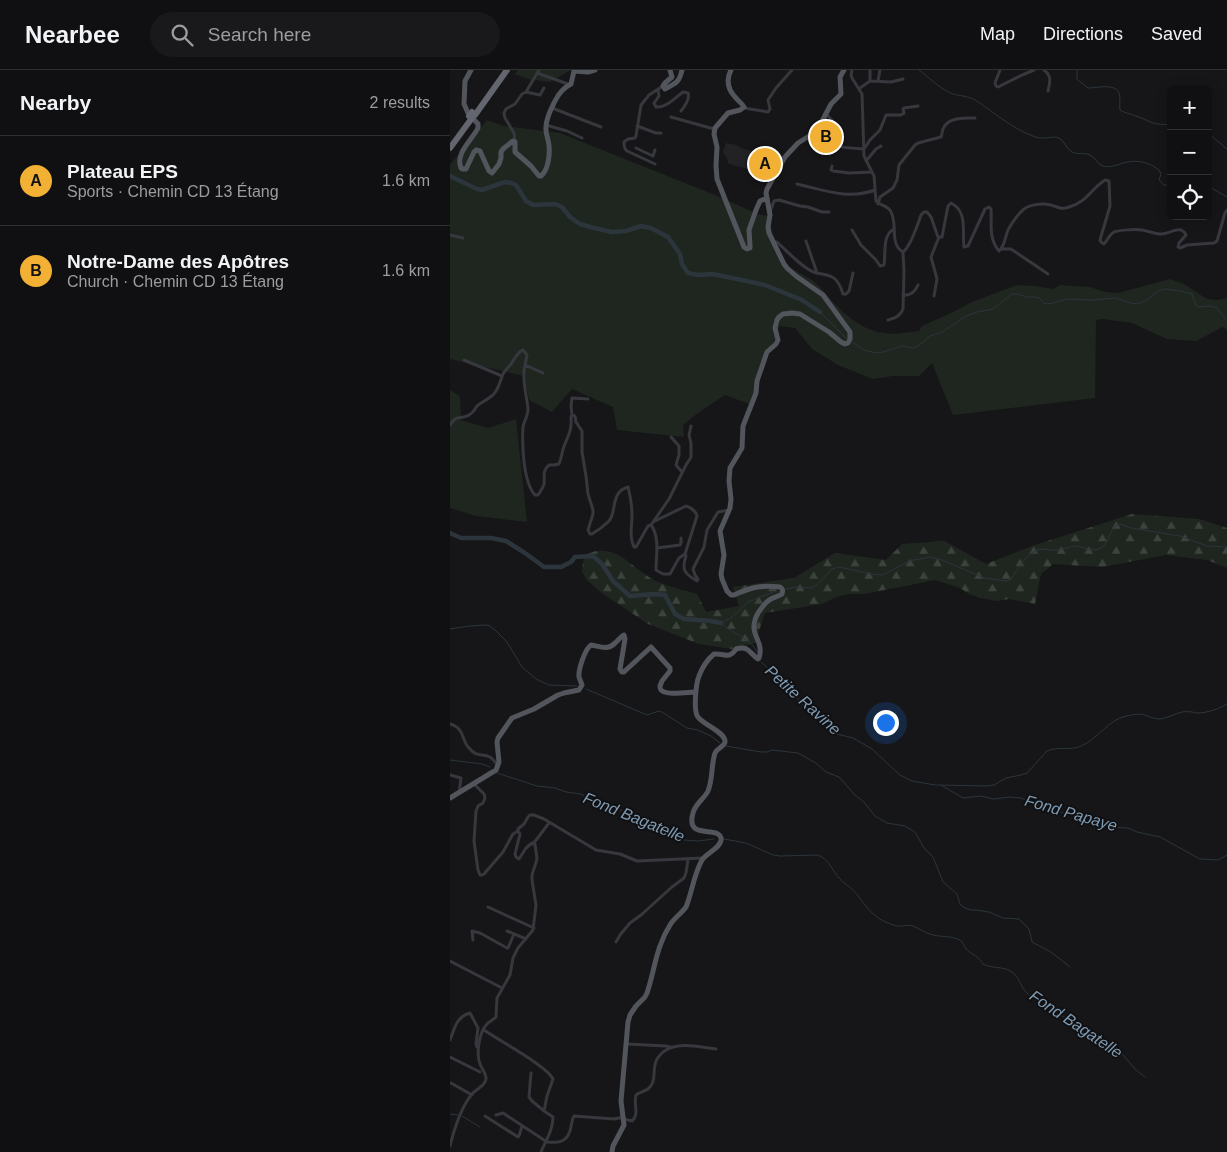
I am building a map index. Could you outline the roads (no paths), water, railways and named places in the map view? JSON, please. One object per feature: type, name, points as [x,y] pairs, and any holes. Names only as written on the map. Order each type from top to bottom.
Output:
[{"type":"highway","points":[[450,148],[502,70]]},
{"type":"highway","points":[[450,142],[507,70]]},
{"type":"main road","points":[[471,70],[464,86],[464,104],[478,124],[478,128],[464,147],[459,162],[461,168],[466,169],[474,152],[478,150],[489,171],[492,173],[499,164],[501,152],[513,141],[515,142],[516,152],[531,166],[538,176],[541,176],[545,171],[549,158],[546,134],[548,116],[561,91],[572,82],[574,71],[588,72],[595,70]]},
{"type":"main road","points":[[660,88],[672,77],[670,70]]},
{"type":"main road","points":[[660,88],[665,88],[677,82],[680,79],[682,70]]},
{"type":"main road","points":[[731,70],[728,76],[728,84],[744,108],[728,113],[714,129],[717,147],[717,179],[744,247],[747,249],[750,248],[749,230],[758,205],[760,201],[767,198]]},
{"type":"main road","points":[[612,1152],[613,1146],[622,1131],[624,1118],[621,1101],[629,1018],[647,993],[660,943],[671,923],[684,911],[703,858],[719,846],[721,839],[715,832],[696,829],[693,824],[692,815],[695,807],[708,790],[716,752],[725,742],[720,733],[698,718],[695,712],[699,675],[714,654],[729,655],[733,654],[736,648],[743,648],[751,651],[758,659],[760,658],[760,646],[753,622],[763,605],[782,594],[783,591],[780,587],[762,586],[748,588],[734,595],[727,591],[724,585],[721,574],[724,554],[720,531],[730,510],[730,468],[742,448],[744,426],[756,393],[767,352],[778,340],[775,325],[779,317],[787,313],[800,314],[843,343],[848,343],[850,340],[850,332],[823,295],[804,283],[787,268],[772,242],[769,233],[770,215],[766,193],[785,157],[798,143],[818,129],[831,104],[841,94],[840,77],[844,70]]},
{"type":"main road","points":[[450,798],[496,770],[499,758],[496,742],[509,722],[516,716],[534,709],[558,695],[579,690],[582,685],[579,671],[587,649],[591,645],[608,647],[614,645],[624,635],[620,669],[622,672],[651,647],[670,668],[670,671],[662,681],[661,690],[665,693],[696,692]]},
{"type":"street","points":[[744,108],[768,112],[770,110],[768,100],[792,70]]},
{"type":"street","points":[[852,70],[852,78],[862,91],[864,156],[875,179],[875,199],[878,204],[887,207],[892,212],[896,244],[898,249],[903,252]]},
{"type":"street","points":[[870,70],[870,81]]},
{"type":"street","points":[[878,81],[880,70]]},
{"type":"street","points":[[1000,70],[995,80],[997,87],[1034,70]]},
{"type":"street","points":[[1044,70],[1049,74],[1050,79],[1048,91]]},
{"type":"street","points":[[515,142],[514,133],[504,113],[506,109],[526,92],[538,71],[569,84]]},
{"type":"street","points":[[860,88],[870,81],[891,82],[903,79]]},
{"type":"street","points":[[526,92],[540,95],[544,88]]},
{"type":"street","points":[[660,88],[659,96],[654,103],[659,108],[667,105],[684,92],[688,93],[687,101],[681,111]]},
{"type":"street","points":[[655,164],[626,152],[624,142],[636,137],[640,106],[649,95],[660,88]]},
{"type":"street","points":[[864,149],[880,130],[886,115],[901,115],[904,113],[904,108],[918,106]]},
{"type":"street","points":[[552,108],[601,127]]},
{"type":"street","points":[[826,114],[835,123],[834,133]]},
{"type":"street","points":[[670,117],[714,129]]},
{"type":"street","points":[[878,204],[880,197],[893,188],[898,180],[899,165],[914,145],[941,137],[944,127],[954,120],[975,118]]},
{"type":"street","points":[[546,125],[582,138]]},
{"type":"street","points":[[637,126],[661,133]]},
{"type":"street","points":[[807,137],[819,142],[864,149]]},
{"type":"street","points":[[866,161],[881,146]]},
{"type":"street","points":[[636,148],[653,156],[655,150]]},
{"type":"street","points":[[638,157],[641,150]]},
{"type":"street","points":[[832,166],[831,170],[833,171],[849,173],[872,172]]},
{"type":"street","points":[[1001,249],[1010,226],[1027,207],[1040,204],[1060,209],[1071,207],[1082,202],[1105,180],[1109,181],[1110,206],[1100,240],[1102,244],[1114,232],[1138,230],[1164,234],[1178,229],[1182,230],[1186,235],[1179,243],[1178,247],[1180,248],[1187,245],[1214,242],[1218,239],[1227,210]]},
{"type":"street","points":[[797,184],[844,195],[866,193],[875,190]]},
{"type":"street","points":[[770,215],[774,201],[779,200],[822,212],[829,212]]},
{"type":"street","points":[[934,296],[937,279],[931,257],[939,237],[943,236],[950,203],[953,203],[963,220],[964,247],[968,246],[985,209],[989,207],[992,237],[996,248],[999,250],[1011,249],[1048,274]]},
{"type":"street","points":[[903,252],[910,243],[924,212],[927,212],[931,217],[939,237]]},
{"type":"street","points":[[852,230],[861,245],[880,266],[884,265],[887,236],[894,229]]},
{"type":"street","points":[[450,235],[463,238]]},
{"type":"street","points":[[806,241],[816,273]]},
{"type":"street","points":[[772,242],[777,242],[801,264],[813,272],[829,274],[835,278],[843,294],[849,291],[853,273]]},
{"type":"street","points":[[888,320],[897,317],[902,312],[903,252]]},
{"type":"street","points":[[903,295],[909,295],[914,292],[918,285]]},
{"type":"street","points":[[450,425],[456,418],[472,414],[476,407],[493,395],[498,389],[502,376],[517,354],[523,350],[527,355],[523,376],[528,409],[528,415],[523,425],[524,465],[529,484],[535,495],[538,495],[544,484],[543,473],[549,465],[559,464],[564,444],[570,433],[572,427],[572,398],[588,400]]},
{"type":"street","points":[[464,360],[502,376]]},
{"type":"street","points":[[525,365],[543,373]]},
{"type":"street","points":[[572,415],[575,416],[576,422],[582,431],[581,446],[593,514],[588,532],[592,534],[609,521],[614,511],[615,500],[623,489],[628,486],[632,512],[632,544],[636,548],[648,526],[651,525],[669,499],[691,457],[692,450],[689,435],[691,426]]},
{"type":"street","points":[[671,437],[679,446],[676,465],[682,472]]},
{"type":"street","points":[[654,521],[686,506],[696,512],[698,516],[683,564],[686,573],[697,581],[698,579],[693,568],[704,547],[707,530],[718,512],[730,510]]},
{"type":"street","points":[[651,525],[655,531],[657,548],[656,570],[663,574],[670,574],[679,558],[685,554]]},
{"type":"street","points":[[657,548],[680,545],[681,538]]},
{"type":"street","points":[[450,724],[463,734],[467,746],[473,753],[480,756],[488,756],[498,766]]},
{"type":"street","points":[[450,775],[461,778],[459,793]]},
{"type":"street","points":[[474,784],[484,794],[485,798],[476,811],[474,833],[480,875],[484,874],[503,852],[513,834],[518,831],[530,815],[538,816],[596,850],[620,854],[636,861],[703,858]]},
{"type":"street","points":[[518,831],[520,834],[515,854],[520,858],[526,848],[534,844],[549,823]]},
{"type":"street","points":[[450,1146],[465,1104],[486,1080],[478,1060],[479,1042],[486,1024],[496,1017],[497,998],[510,975],[513,958],[518,948],[534,928],[536,905],[532,880],[537,854],[536,844],[534,844]]},
{"type":"street","points":[[616,942],[630,923],[672,886],[684,878],[688,860]]},
{"type":"street","points":[[488,907],[534,928]]},
{"type":"street","points":[[473,940],[472,931],[480,933],[508,948],[514,934]]},
{"type":"street","points":[[507,931],[526,938]]},
{"type":"street","points":[[450,961],[502,988]]},
{"type":"street","points":[[450,1040],[459,1018],[470,1014],[478,1028],[476,1044],[478,1049]]},
{"type":"street","points":[[484,1030],[534,1062],[551,1076],[553,1079],[544,1111]]},
{"type":"street","points":[[626,1044],[666,1046],[671,1048]]},
{"type":"street","points":[[496,1115],[503,1113],[547,1142],[559,1143],[563,1141],[570,1131],[574,1116],[624,1118],[632,1121],[636,1115],[636,1095],[649,1088],[654,1078],[654,1067],[658,1056],[671,1048],[678,1046],[716,1049]]},
{"type":"street","points":[[450,1057],[480,1072]]},
{"type":"street","points":[[532,1073],[529,1097],[551,1115],[553,1119],[547,1142],[541,1152]]},
{"type":"street","points":[[451,1083],[472,1095]]},
{"type":"street","points":[[485,1116],[518,1137],[522,1126]]},
{"type":"waterway","points":[[919,70],[945,90],[975,100],[1025,133],[1040,138],[1059,138],[1072,152],[1090,155],[1100,164],[1107,167],[1133,161],[1147,163],[1159,170],[1161,174],[1159,180],[1164,185],[1167,185]]},
{"type":"waterway","points":[[1077,70],[1077,79],[1088,88],[1110,87],[1117,90],[1120,95],[1120,110],[1156,124],[1167,124]]},
{"type":"waterway","points":[[1212,136],[1227,149]]},
{"type":"waterway","points":[[450,176],[482,190],[505,182],[511,183],[516,185],[526,201],[533,205],[555,204],[562,207],[570,217],[580,224],[594,228],[612,232],[626,231],[641,226],[651,228],[668,237],[680,254],[682,264],[688,273],[698,275],[713,274],[765,285],[802,300],[820,312]]},
{"type":"waterway","points":[[1212,188],[1227,197]]},
{"type":"waterway","points":[[852,342],[864,350],[875,353],[902,346],[914,348],[930,336],[942,332],[966,316],[993,309],[1012,294],[1039,298],[1045,304],[1067,299],[1092,300],[1116,298],[1138,304],[1164,289],[1181,291],[1192,294],[1196,305],[1199,307],[1217,308],[1227,321]]},
{"type":"waterway","points":[[820,312],[847,339]]},
{"type":"waterway","points":[[785,589],[813,587],[832,569],[839,567],[881,575],[909,561],[930,557],[942,560],[984,578],[1007,581],[1010,580],[1023,561],[1036,550],[1056,550],[1072,546],[1097,550],[1106,543],[1113,528],[1120,524],[1131,528],[1180,536],[1207,546],[1227,547]]},
{"type":"waterway","points":[[450,533],[461,538],[491,538],[506,541],[544,567],[561,567],[571,562],[575,557],[593,556],[602,564],[613,581],[630,596],[665,595],[675,614],[684,619],[721,623]]},
{"type":"waterway","points":[[758,653],[751,644],[721,623],[732,617],[748,602],[776,591]]},
{"type":"waterway","points":[[450,629],[490,626],[507,642],[522,667],[536,679],[549,685],[577,686]]},
{"type":"waterway","name":"Petite Ravine","points":[[761,662],[790,689],[804,706],[837,734],[853,738],[872,749],[900,775],[912,781],[935,785],[994,785],[1006,778],[1027,773],[1047,751],[1073,748],[1087,743],[1108,725],[1120,718],[1140,714],[1160,719],[1182,712],[1197,713],[1209,711],[1227,704]]},
{"type":"waterway","points":[[586,689],[647,715],[659,711],[662,712],[687,728],[698,730],[720,743]]},
{"type":"waterway","points":[[726,746],[761,752],[772,750],[798,753],[816,763],[826,772],[839,777],[875,816],[887,823],[905,826],[915,832],[924,848],[933,857],[943,882],[957,894],[963,907],[989,912],[1003,918],[1019,919],[1029,929],[1032,942],[1051,952],[1070,967]]},
{"type":"waterway","name":"Fond Bagatelle","points":[[450,760],[482,764],[490,767]]},
{"type":"waterway","name":"Fond Bagatelle","points":[[497,773],[537,786],[581,794],[654,824],[668,834],[684,840],[714,839]]},
{"type":"waterway","name":"Fond Papaye","points":[[941,785],[963,798],[981,796],[993,799],[1021,798],[1052,811],[1083,815],[1109,827],[1128,828],[1160,837],[1200,859],[1218,860],[1227,855]]},
{"type":"waterway","name":"Fond Bagatelle","points":[[724,839],[746,843],[773,855],[817,855],[825,859],[837,876],[879,918],[896,926],[911,925],[936,936],[960,940],[966,949],[983,964],[1012,972],[1025,991],[1035,999],[1055,1012],[1073,1020],[1077,1026],[1103,1040],[1123,1055],[1145,1077]]},
{"type":"waterway","points":[[450,1114],[458,1115]]},
{"type":"waterway","points":[[462,1116],[480,1127]]},
{"type":"place","name":"Notre-Dame des Apôtres","points":[[826,137]]},
{"type":"place","name":"Plateau EPS","points":[[765,164]]}]
